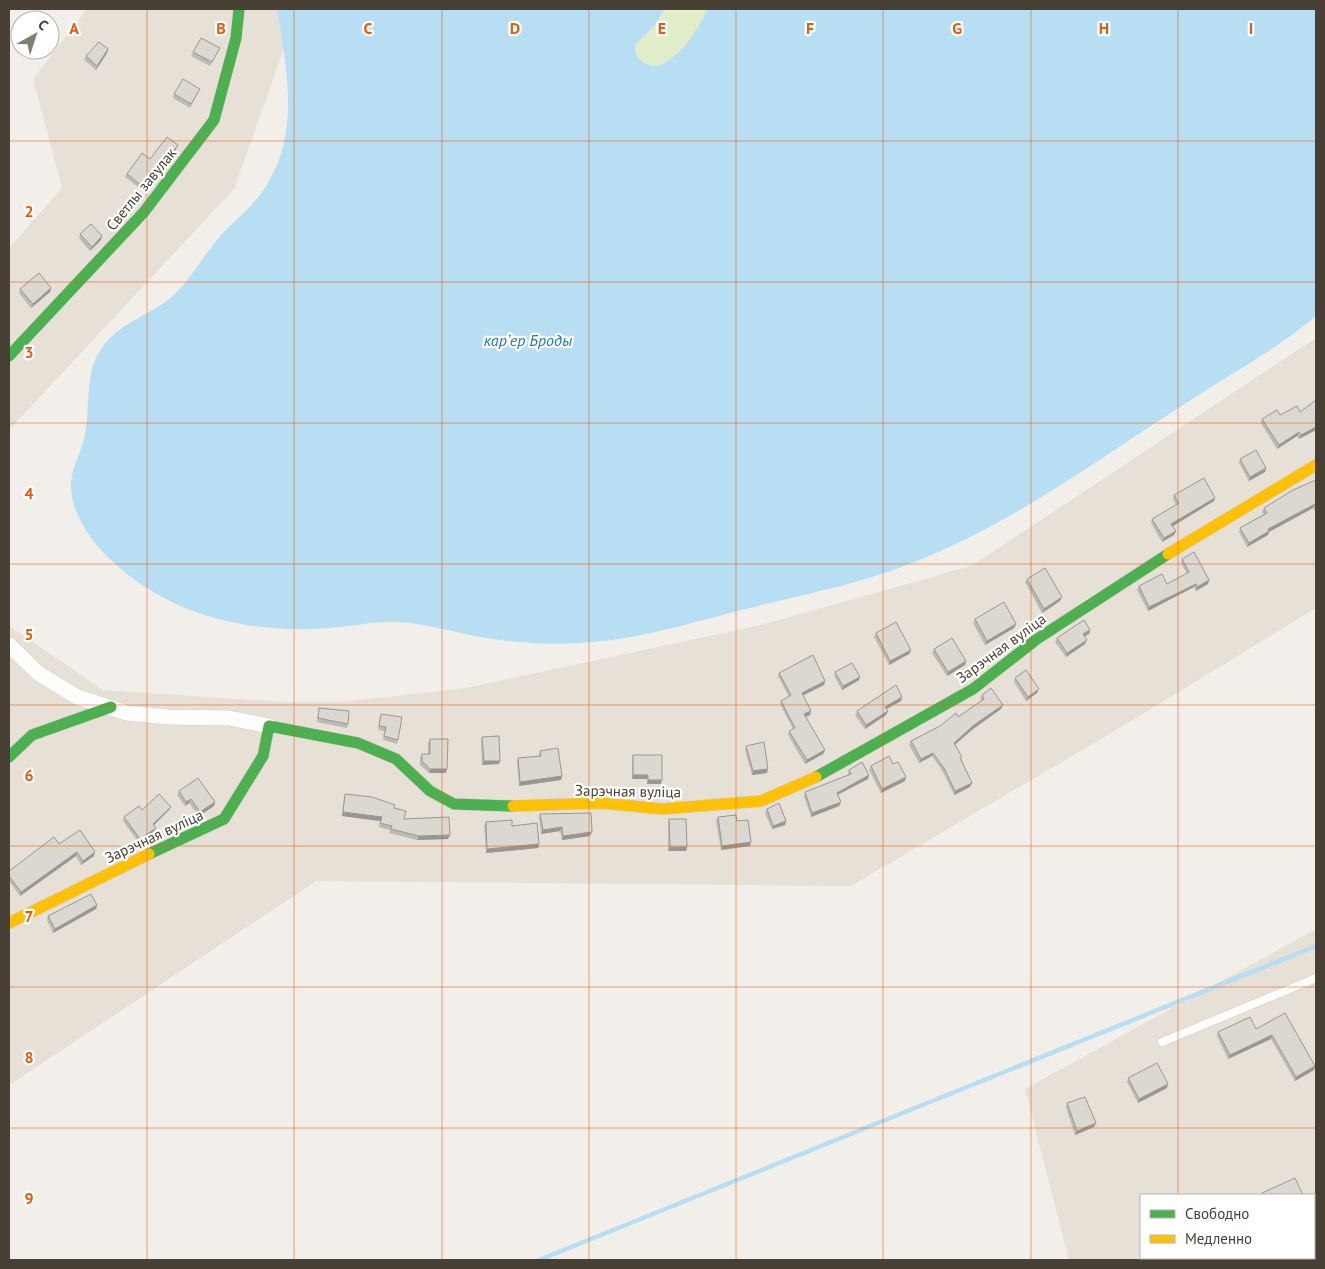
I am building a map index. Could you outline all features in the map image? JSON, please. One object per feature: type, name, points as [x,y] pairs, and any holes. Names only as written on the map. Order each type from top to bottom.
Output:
[{"type":"street","name":"Светлы завулак","points":[[9,356],[144,212],[214,120],[236,38],[239,9]]},
{"type":"street","name":"Зарэчная вуліца","points":[[9,923],[128,864],[209,828],[224,819],[263,756],[269,726],[358,743],[396,759],[430,791],[454,804],[492,807],[601,803],[662,809],[761,800],[816,777],[973,689],[1037,639],[1159,560],[1316,465]]},
{"type":"street","points":[[9,645],[38,673],[77,697],[127,713],[168,717],[230,718],[269,726]]},
{"type":"street","points":[[9,757],[32,736],[111,707]]},
{"type":"lane","points":[[1162,1042],[1316,978]]},
{"type":"shaded area","points":[[87,9],[298,9],[234,189],[9,430],[9,248],[62,188],[33,79],[48,60],[60,60],[60,44]]},
{"type":"shaded area","points":[[1316,338],[1316,608],[1113,732],[851,886],[316,881],[9,1085],[9,626],[103,690],[284,702],[342,702],[466,688],[761,625],[971,566]]},
{"type":"shaded area","points":[[1316,929],[1316,1260],[1069,1260],[1025,1089]]},
{"type":"green space","points":[[664,9],[707,9],[690,39],[681,49],[662,64],[652,66],[639,58],[635,45],[656,24]]},
{"type":"water","name":"карʼер Броды","points":[[277,9],[664,9],[656,24],[635,45],[639,58],[652,66],[662,64],[681,49],[690,39],[707,9],[1316,9],[1316,316],[1269,351],[1017,512],[945,549],[907,565],[847,584],[651,633],[580,643],[513,642],[399,622],[300,629],[271,628],[214,618],[160,596],[135,580],[104,554],[90,537],[79,517],[72,497],[71,480],[84,439],[90,379],[97,356],[104,345],[120,330],[158,307],[175,294],[224,232],[260,196],[279,161],[285,140],[288,96],[287,74]]},
{"type":"building","points":[[201,38],[220,48],[212,62],[193,52]]},
{"type":"building","points":[[99,42],[108,49],[97,66],[86,56]]},
{"type":"building","points":[[183,79],[200,89],[191,104],[174,94]]},
{"type":"building","points":[[167,137],[178,145],[155,176],[152,173],[142,186],[127,174],[142,153],[150,159]]},
{"type":"building","points":[[91,224],[102,236],[92,247],[80,234]]},
{"type":"building","points":[[39,273],[51,288],[33,304],[20,289]]},
{"type":"building","points":[[1316,400],[1316,427],[1301,435],[1299,432],[1279,445],[1262,419],[1277,410],[1280,415],[1297,406],[1300,412]]},
{"type":"building","points":[[1256,450],[1266,468],[1250,477],[1240,459]]},
{"type":"building","points":[[1204,478],[1215,498],[1171,524],[1176,531],[1164,538],[1152,519],[1179,503],[1174,495]]},
{"type":"building","points":[[1316,480],[1316,507],[1315,504],[1268,529],[1269,531],[1249,543],[1240,528],[1267,513],[1264,508],[1293,490]]},
{"type":"building","points":[[1194,552],[1209,580],[1197,587],[1196,584],[1149,607],[1139,586],[1162,574],[1167,584],[1189,572],[1182,559]]},
{"type":"building","points":[[1045,568],[1062,597],[1044,609],[1027,579]]},
{"type":"building","points":[[1004,602],[1016,624],[987,641],[975,619]]},
{"type":"building","points":[[1084,620],[1090,630],[1083,634],[1087,640],[1067,653],[1057,638]]},
{"type":"building","points":[[896,622],[911,650],[890,661],[876,633]]},
{"type":"building","points":[[952,638],[966,661],[948,672],[934,649]]},
{"type":"building","points":[[813,655],[825,681],[802,693],[811,711],[804,714],[825,750],[807,760],[789,731],[795,728],[781,701],[791,695],[779,673]]},
{"type":"building","points":[[852,663],[860,677],[843,686],[835,672]]},
{"type":"building","points":[[1026,670],[1039,689],[1028,697],[1015,678]]},
{"type":"building","points":[[896,685],[902,697],[885,707],[888,711],[866,725],[857,711]]},
{"type":"building","points":[[991,688],[1003,705],[974,725],[954,743],[962,757],[960,758],[972,783],[955,791],[944,768],[933,753],[921,759],[911,741],[940,726],[956,713],[958,717],[984,699],[982,695]]},
{"type":"building","points":[[319,708],[349,711],[348,724],[318,718]]},
{"type":"building","points":[[381,714],[402,717],[398,740],[384,736],[386,727],[379,726]]},
{"type":"building","points":[[499,736],[500,761],[484,761],[482,737]]},
{"type":"building","points":[[430,739],[448,739],[447,769],[430,769],[422,761],[422,754],[430,754]]},
{"type":"building","points":[[764,742],[768,769],[753,771],[746,746]]},
{"type":"building","points":[[558,748],[562,776],[520,782],[518,758],[541,756],[540,751]]},
{"type":"building","points":[[633,755],[662,755],[662,780],[648,780],[648,775],[633,775]]},
{"type":"building","points":[[889,756],[893,764],[898,762],[906,777],[882,789],[871,766]]},
{"type":"building","points":[[862,762],[869,775],[837,793],[841,802],[812,813],[805,792],[851,774],[849,770]]},
{"type":"building","points":[[198,778],[215,802],[200,812],[191,799],[186,802],[179,791]]},
{"type":"building","points":[[159,794],[171,807],[153,824],[156,828],[140,839],[124,817],[139,806],[142,810]]},
{"type":"building","points":[[345,794],[372,797],[395,805],[394,808],[406,811],[404,819],[449,817],[450,835],[419,836],[391,829],[392,826],[380,823],[382,817],[343,812]]},
{"type":"building","points":[[779,803],[786,821],[773,826],[767,809]]},
{"type":"building","points":[[591,813],[592,832],[563,836],[562,827],[543,830],[540,814]]},
{"type":"building","points":[[736,815],[737,821],[748,820],[751,842],[722,846],[718,817]]},
{"type":"building","points":[[669,819],[686,819],[687,847],[670,847]]},
{"type":"building","points":[[512,820],[512,826],[537,823],[539,844],[487,849],[486,822]]},
{"type":"building","points":[[80,830],[95,852],[83,861],[77,852],[21,892],[9,876],[9,871],[54,837],[59,844]]},
{"type":"building","points":[[91,894],[97,905],[55,929],[48,916]]},
{"type":"building","points":[[1285,1013],[1315,1066],[1296,1077],[1272,1035],[1230,1055],[1218,1032],[1250,1017],[1256,1029]]},
{"type":"building","points":[[1157,1063],[1168,1084],[1139,1099],[1128,1078]]},
{"type":"building","points":[[1085,1097],[1096,1123],[1077,1131],[1067,1103]]},
{"type":"building","points":[[1295,1178],[1303,1194],[1262,1194]]},
{"type":"building","points":[[1315,1242],[1316,1260],[1310,1260],[1315,1259]]},
{"type":"waterway","points":[[539,1260],[1316,946]]},
{"type":"traffic: fast","points":[[9,356],[144,212],[214,120],[236,38],[239,9]]},
{"type":"traffic: fast","points":[[816,777],[973,689],[1037,639],[1168,554]]},
{"type":"traffic: fast","points":[[9,757],[32,735],[111,707]]},
{"type":"traffic: fast","points":[[149,854],[224,819],[263,756],[269,726],[358,743],[396,759],[430,791],[454,804],[513,806]]},
{"type":"traffic: slow","points":[[1168,554],[1316,465]]},
{"type":"traffic: slow","points":[[513,806],[601,803],[662,809],[761,801],[816,777]]},
{"type":"traffic: slow","points":[[9,923],[149,854]]}]
